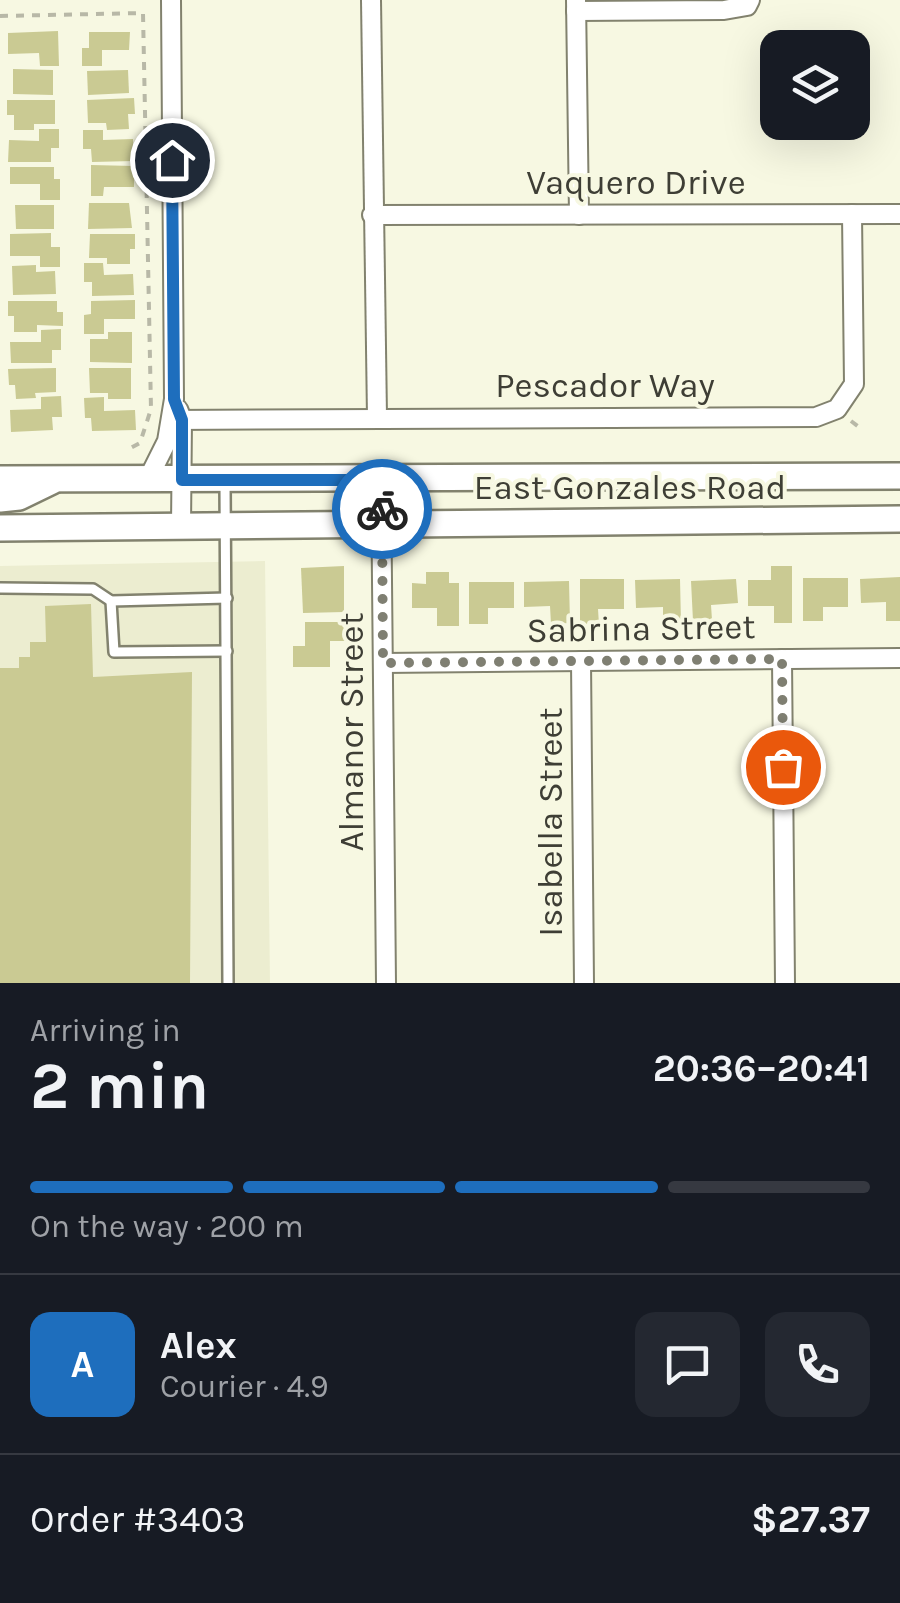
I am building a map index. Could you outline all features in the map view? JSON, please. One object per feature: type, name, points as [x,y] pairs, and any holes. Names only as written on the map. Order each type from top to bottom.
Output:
[{"type":"main road","name":"East Gonzales Road","points":[[0,479],[900,476]]},
{"type":"main road","points":[[0,499],[20,497],[56,479]]},
{"type":"main road","name":"East Gonzales Road","points":[[0,528],[900,520]]},
{"type":"street","points":[[171,0],[174,399],[182,480],[181,526]]},
{"type":"street","points":[[371,0],[377,417]]},
{"type":"street","points":[[579,215],[576,6],[724,10],[746,6],[750,0]]},
{"type":"street","name":"Pescador Way","points":[[176,420],[816,417],[837,409],[854,384],[852,214]]},
{"type":"street","name":"Vaquero Drive","points":[[372,216],[900,214]]},
{"type":"street","points":[[148,480],[176,420]]},
{"type":"street","name":"Almanor Street","points":[[382,480],[386,983]]},
{"type":"street","name":"Sabrina Street","points":[[383,663],[900,658]]},
{"type":"street","points":[[782,659],[786,983]]},
{"type":"street","name":"Isabella Street","points":[[581,661],[584,983]]},
{"type":"lane","points":[[225,480],[228,983]]},
{"type":"lane","points":[[0,588],[92,589],[110,602],[227,598]]},
{"type":"lane","points":[[110,602],[114,652],[227,651]]},
{"type":"path","points":[[0,16],[143,13],[151,409],[140,443],[127,450]]},
{"type":"shaded area","points":[[265,561],[270,983],[0,983],[0,566]]},
{"type":"building","points":[[58,31],[59,66],[40,66],[39,53],[8,54],[8,33]]},
{"type":"building","points":[[89,32],[130,32],[129,50],[102,50],[102,66],[82,66],[82,48],[89,48]]},
{"type":"building","points":[[13,69],[53,70],[53,95],[13,94]]},
{"type":"building","points":[[128,70],[129,93],[88,95],[87,71]]},
{"type":"building","points":[[134,98],[135,114],[128,114],[129,129],[107,130],[106,123],[88,123],[87,100]]},
{"type":"building","points":[[7,100],[55,100],[55,124],[34,124],[34,130],[14,130],[14,115],[7,115]]},
{"type":"building","points":[[39,129],[59,129],[59,148],[51,148],[51,162],[8,162],[9,140],[39,141]]},
{"type":"building","points":[[83,130],[103,130],[103,140],[133,139],[134,161],[92,162],[91,149],[83,149]]},
{"type":"building","points":[[91,165],[134,166],[134,187],[104,187],[103,196],[91,196]]},
{"type":"building","points":[[10,167],[54,167],[54,179],[60,179],[60,200],[40,200],[40,184],[10,184]]},
{"type":"building","points":[[89,203],[129,203],[132,228],[88,229]]},
{"type":"building","points":[[15,205],[54,205],[54,229],[16,229]]},
{"type":"building","points":[[51,233],[51,247],[60,247],[60,267],[40,267],[40,256],[10,256],[10,234]]},
{"type":"building","points":[[90,234],[135,234],[130,264],[107,264],[107,258],[89,258]]},
{"type":"building","points":[[84,263],[103,263],[104,275],[133,274],[134,295],[92,296],[92,282],[84,282]]},
{"type":"building","points":[[36,265],[36,272],[55,271],[56,294],[13,295],[12,266]]},
{"type":"building","points":[[135,300],[135,319],[104,319],[104,334],[84,334],[84,315],[91,314],[91,301]]},
{"type":"building","points":[[8,301],[57,301],[57,312],[63,312],[63,326],[37,325],[37,332],[14,332],[14,316],[8,316]]},
{"type":"building","points":[[61,329],[61,350],[52,350],[52,363],[11,363],[10,342],[41,342],[41,330]]},
{"type":"building","points":[[108,332],[132,332],[132,363],[90,362],[90,339],[108,339]]},
{"type":"building","points":[[56,368],[56,392],[16,399],[15,385],[9,385],[8,369]]},
{"type":"building","points":[[89,368],[131,368],[131,399],[108,399],[108,393],[90,393]]},
{"type":"building","points":[[61,396],[62,417],[52,417],[53,430],[11,432],[10,410],[41,409],[41,397]]},
{"type":"building","points":[[104,397],[104,411],[135,410],[136,430],[92,431],[91,418],[85,418],[84,398]]},
{"type":"building","points":[[344,566],[344,612],[303,613],[301,568]]},
{"type":"building","points":[[771,566],[792,566],[792,623],[774,623],[774,606],[748,606],[748,580],[771,580]]},
{"type":"building","points":[[426,572],[449,572],[449,583],[459,583],[459,626],[437,626],[437,608],[412,608],[412,583],[426,584]]},
{"type":"building","points":[[900,577],[900,621],[886,621],[886,602],[861,603],[860,579]]},
{"type":"building","points":[[803,578],[848,578],[848,607],[823,607],[823,621],[803,621]]},
{"type":"building","points":[[580,579],[624,579],[624,609],[598,609],[599,625],[580,625]]},
{"type":"building","points":[[680,579],[681,624],[663,625],[663,607],[636,608],[635,580]]},
{"type":"building","points":[[736,579],[738,603],[711,605],[712,620],[693,621],[691,581]]},
{"type":"building","points":[[569,581],[570,623],[551,624],[550,606],[524,607],[524,582]]},
{"type":"building","points":[[469,582],[514,582],[514,608],[488,608],[488,624],[469,624]]},
{"type":"building","points":[[91,604],[93,677],[192,672],[190,983],[0,983],[0,668],[19,668],[19,657],[30,657],[30,642],[46,642],[45,606]]},
{"type":"building","points":[[305,622],[347,622],[347,641],[330,641],[330,667],[293,667],[293,646],[305,646]]},
{"type":"way so far","points":[[382,509],[383,663],[782,659],[783,767]]},
{"type":"route","points":[[172,160],[174,399],[182,420],[182,480],[382,480],[382,509]]}]
